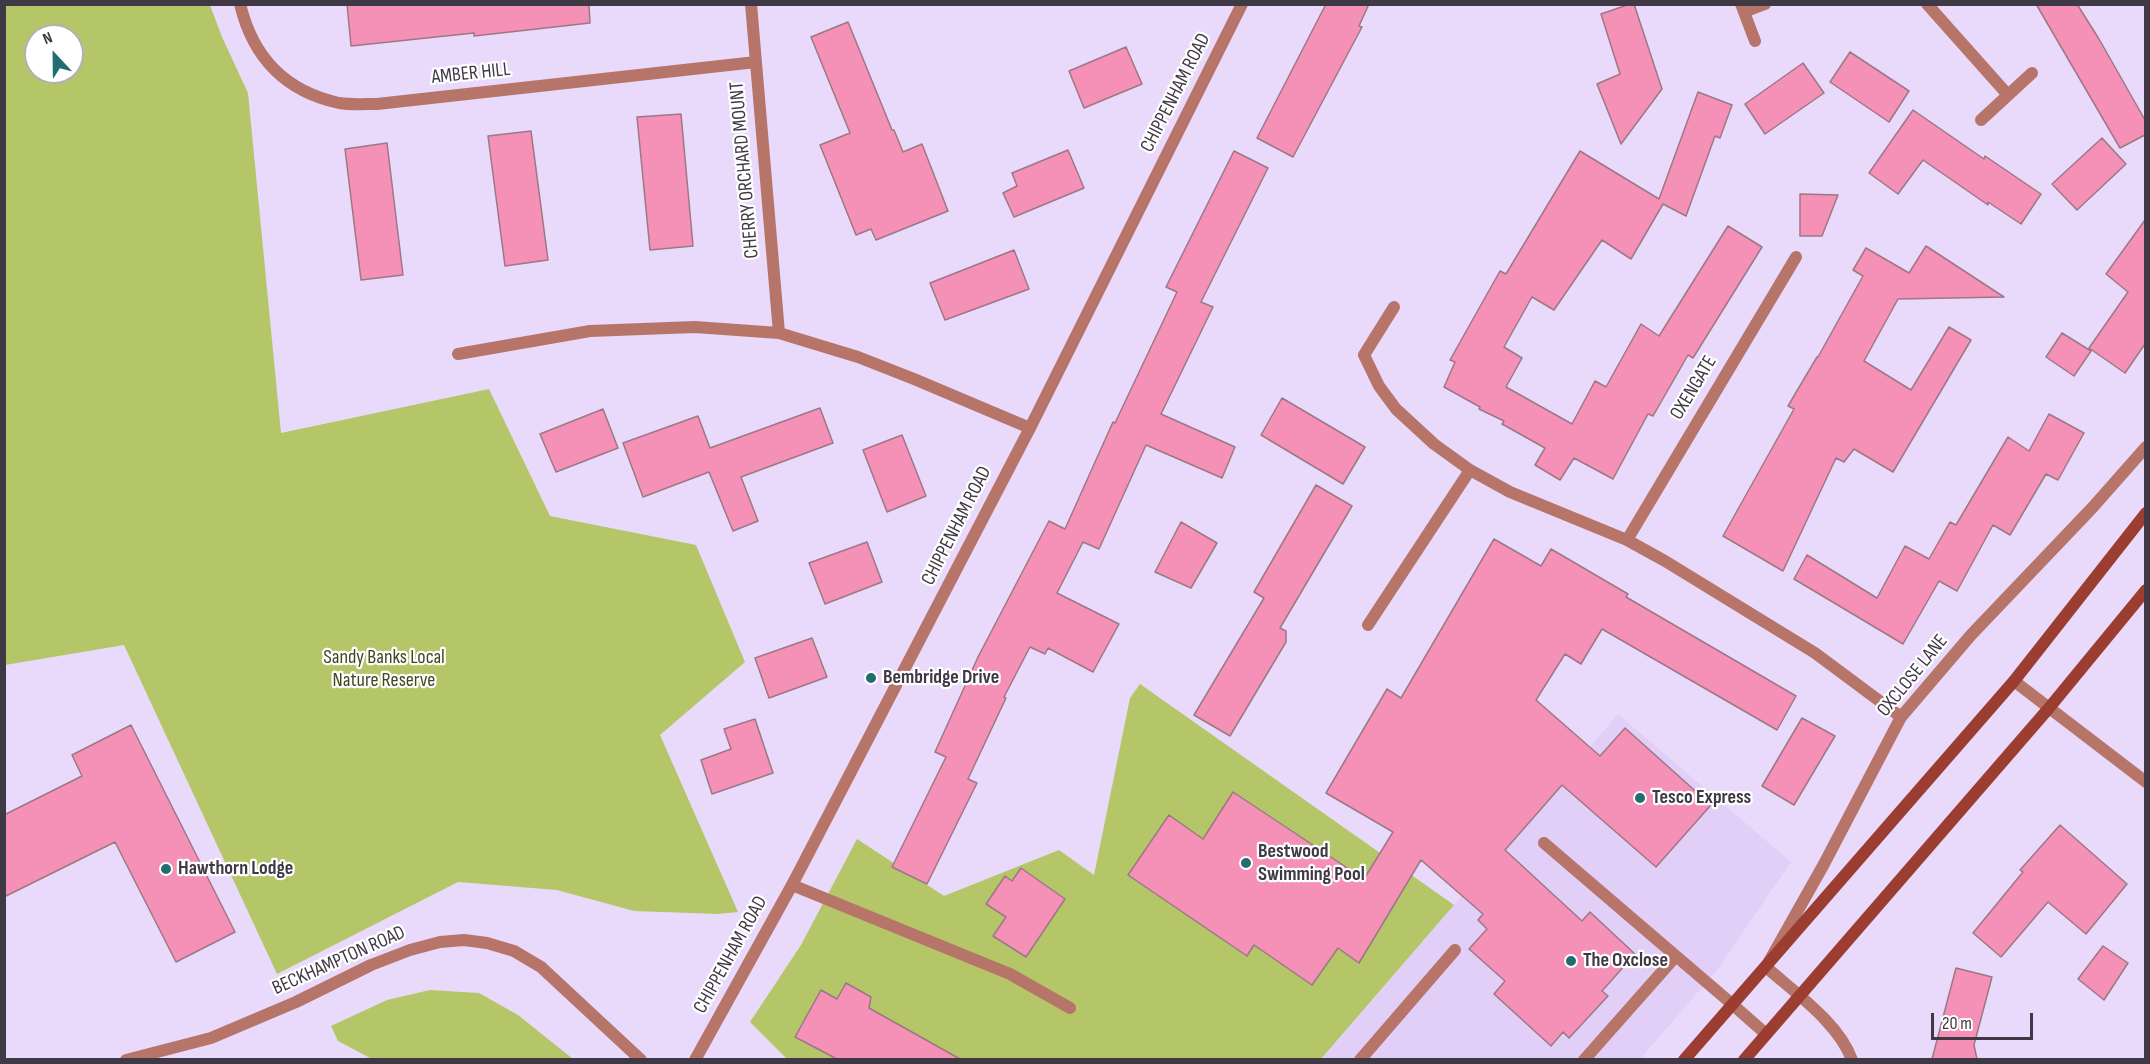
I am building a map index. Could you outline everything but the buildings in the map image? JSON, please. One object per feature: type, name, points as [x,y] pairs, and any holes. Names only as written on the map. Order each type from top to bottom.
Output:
[{"type":"main road","name":"OXCLOSE LANE","points":[[1684,1059],[2014,681],[2145,513]]},
{"type":"main road","points":[[1744,1059],[2049,708],[2145,590]]},
{"type":"street","name":"AMBER HILL","points":[[240,4],[244,20],[259,52],[277,74],[305,91],[341,103],[377,104],[756,62]]},
{"type":"street","name":"CHERRY ORCHARD MOUNT","points":[[751,4],[779,333]]},
{"type":"street","name":"CHIPPENHAM ROAD","points":[[695,1059],[792,885],[1030,428],[1242,4]]},
{"type":"street","points":[[1755,41],[1743,8],[1765,4]]},
{"type":"street","points":[[1927,4],[2008,95]]},
{"type":"street","points":[[1981,120],[2032,73]]},
{"type":"street","name":"OXENGATE","points":[[1627,540],[1796,257]]},
{"type":"street","points":[[1394,308],[1364,355],[1379,386],[1396,409],[1434,444],[1470,470],[1510,492],[1627,540],[1682,571],[1798,642],[1901,717]]},
{"type":"street","points":[[458,354],[590,331],[695,327],[779,333],[870,362],[1030,428]]},
{"type":"street","name":"OXCLOSE LANE","points":[[1766,967],[1824,864],[1901,717],[1971,635],[2093,507],[2145,447]]},
{"type":"street","points":[[1368,625],[1470,470]]},
{"type":"street","points":[[2014,681],[2145,782]]},
{"type":"street","points":[[1544,843],[1766,1034]]},
{"type":"street","points":[[792,885],[1010,974],[1070,1008]]},
{"type":"street","name":"BECKHAMPTON ROAD","points":[[126,1059],[211,1038],[296,1002],[371,965],[410,950],[440,942],[464,940],[487,943],[514,951],[541,967],[641,1059]]},
{"type":"street","points":[[1360,1059],[1455,950]]},
{"type":"street","points":[[1584,1059],[1676,956]]},
{"type":"street","points":[[1766,967],[1815,1010],[1847,1047],[1852,1059]]},
{"type":"shaded area","points":[[1618,714],[1791,862],[1717,970],[1640,1059],[1321,1060]]},
{"type":"green space","name":"Sandy Banks Local Nature Reserve","points":[[5,4],[210,5],[248,93],[281,433],[489,389],[550,516],[696,545],[745,662],[660,735],[738,912],[718,914],[634,911],[557,890],[458,882],[277,974],[124,645],[5,665]]},
{"type":"green space","name":"Bestwood Swimming Pool","points":[[1140,684],[1454,905],[1321,1059],[787,1059],[750,1022],[801,945],[857,839],[944,896],[1059,850],[1094,875],[1130,698]]},
{"type":"green space","points":[[430,990],[479,993],[518,1015],[573,1059],[372,1059],[338,1041],[331,1026],[387,1000]]},
{"type":"place","name":"Bembridge Drive","points":[[871,678]]},
{"type":"place","name":"Tesco Express","points":[[1640,798]]},
{"type":"place","name":"Bestwood Swimming Pool","points":[[1246,863]]},
{"type":"place","name":"Hawthorn Lodge","points":[[166,869]]},
{"type":"place","name":"The Oxclose","points":[[1571,961]]}]
